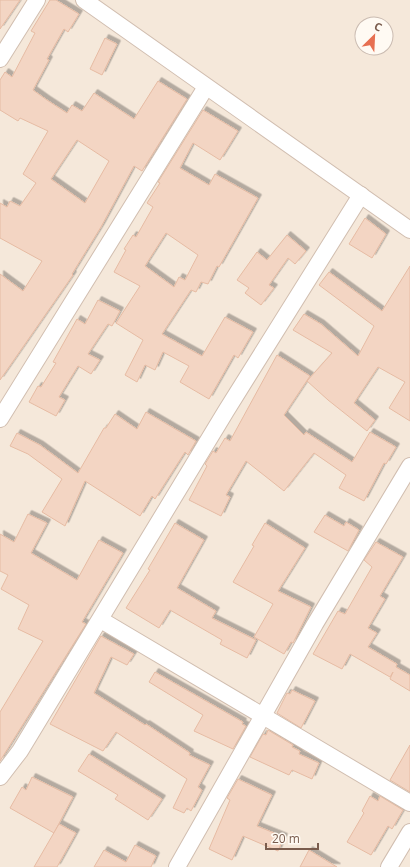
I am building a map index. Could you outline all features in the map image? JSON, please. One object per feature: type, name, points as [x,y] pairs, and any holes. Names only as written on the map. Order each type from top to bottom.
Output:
[{"type":"street","points":[[0,59],[37,0]]},
{"type":"street","points":[[84,0],[410,230]]},
{"type":"street","points":[[0,419],[206,87]]},
{"type":"street","points":[[0,777],[20,751],[101,620],[226,411],[361,195]]},
{"type":"street","points":[[177,867],[314,624],[410,466]]},
{"type":"street","points":[[101,620],[410,803]]},
{"type":"street","points":[[389,867],[410,832]]},
{"type":"shaded area","points":[[0,0],[410,0],[410,867],[0,867]]},
{"type":"building","points":[[0,0],[20,0],[0,29]]},
{"type":"building","points":[[50,0],[56,0],[79,14],[68,32],[64,29],[47,59],[49,60],[33,90],[67,113],[72,105],[82,111],[94,93],[134,119],[158,81],[187,99],[142,171],[134,166],[101,227],[72,274],[73,275],[0,380],[0,274],[23,291],[42,261],[0,238],[0,203],[7,207],[10,201],[20,206],[36,183],[23,174],[48,131],[20,118],[18,121],[0,110],[0,80],[5,72],[12,77],[35,33],[31,31]],"holes":[[[77,140],[109,161],[85,203],[51,179]]]},
{"type":"building","points":[[105,38],[117,44],[102,75],[90,69]]},
{"type":"building","points":[[203,110],[238,131],[220,160],[193,143],[180,168],[209,185],[215,174],[258,198],[219,267],[217,266],[208,284],[201,282],[196,292],[191,290],[162,334],[202,356],[225,317],[253,332],[238,358],[234,355],[209,399],[180,382],[189,366],[163,352],[155,370],[145,365],[137,382],[125,375],[143,340],[116,323],[140,286],[114,272],[126,250],[124,249],[133,235],[136,237],[153,207],[147,203],[160,183],[158,182]],"holes":[[[166,233],[198,255],[185,280],[179,277],[174,287],[145,266]]]},
{"type":"building","points":[[365,218],[386,234],[372,258],[349,244]]},
{"type":"building","points":[[287,235],[306,251],[295,264],[288,258],[269,285],[274,288],[261,305],[245,293],[249,288],[237,280],[257,252],[267,260]]},
{"type":"building","points":[[410,266],[410,421],[389,408],[405,382],[378,367],[354,403],[375,420],[367,431],[307,381],[332,353],[293,330],[304,314],[321,324],[358,356],[374,326],[319,285],[329,272],[382,311]]},
{"type":"building","points":[[98,300],[120,311],[112,326],[108,324],[88,354],[100,360],[91,374],[78,366],[59,397],[65,400],[56,416],[29,402],[38,386],[41,387],[56,363],[53,362],[77,319],[85,324]]},
{"type":"building","points":[[277,355],[310,376],[284,415],[304,435],[306,432],[352,462],[370,432],[396,447],[386,464],[384,463],[364,501],[339,488],[346,475],[314,453],[284,491],[246,461],[226,495],[230,497],[221,516],[189,500],[207,466],[205,464],[213,451],[216,453],[225,438],[230,441]]},
{"type":"building","points":[[146,412],[196,441],[188,455],[185,452],[155,499],[152,496],[140,516],[85,481],[65,526],[42,512],[62,479],[28,454],[10,446],[17,433],[40,445],[78,473],[104,428],[106,428],[115,414],[137,429]]},
{"type":"building","points":[[28,514],[47,523],[31,553],[77,580],[99,540],[123,553],[82,622],[86,624],[0,761],[0,712],[43,641],[18,629],[29,605],[1,589],[8,575],[0,571],[0,534],[14,542]]},
{"type":"building","points":[[325,515],[344,526],[346,522],[359,530],[348,551],[314,532]]},
{"type":"building","points":[[175,523],[204,540],[177,588],[216,611],[212,618],[256,640],[247,658],[220,644],[222,640],[170,610],[159,628],[126,608],[150,570],[148,569]]},
{"type":"building","points":[[265,523],[305,548],[278,591],[311,607],[293,643],[291,642],[284,654],[254,637],[273,604],[233,582],[254,546],[252,545]]},
{"type":"building","points":[[376,542],[403,557],[380,596],[385,599],[368,628],[377,633],[368,647],[397,664],[396,667],[410,675],[410,691],[390,679],[393,672],[390,677],[350,654],[342,669],[313,654],[338,611],[345,614],[372,567],[364,560]]},
{"type":"building","points":[[101,636],[134,654],[127,665],[111,657],[94,693],[145,725],[146,724],[190,753],[189,755],[210,765],[198,787],[202,790],[191,811],[187,808],[184,813],[173,808],[187,779],[116,732],[103,751],[50,724]]},
{"type":"building","points":[[155,672],[243,722],[242,724],[246,726],[233,749],[194,731],[203,715],[149,682]]},
{"type":"building","points":[[292,690],[315,701],[301,728],[277,713],[287,693],[290,694]]},
{"type":"building","points":[[268,730],[293,745],[292,747],[300,751],[299,754],[319,763],[312,779],[292,770],[289,775],[250,757],[263,734],[266,735]]},
{"type":"building","points":[[410,745],[410,792],[390,780]]},
{"type":"building","points":[[89,754],[162,799],[148,820],[115,799],[118,795],[78,771]]},
{"type":"building","points":[[32,777],[73,797],[54,833],[10,808],[22,787],[26,790]]},
{"type":"building","points":[[238,779],[272,795],[257,826],[284,837],[278,851],[243,836],[232,860],[209,849],[230,800],[227,798]]},
{"type":"building","points":[[370,796],[378,801],[380,796],[403,810],[392,829],[388,826],[371,855],[347,842],[364,813],[362,811]]},
{"type":"building","points":[[59,824],[76,833],[57,867],[34,867]]},
{"type":"building","points":[[135,845],[156,856],[151,867],[94,867],[104,850],[126,862]]},
{"type":"building","points":[[309,850],[337,867],[300,867]]}]
